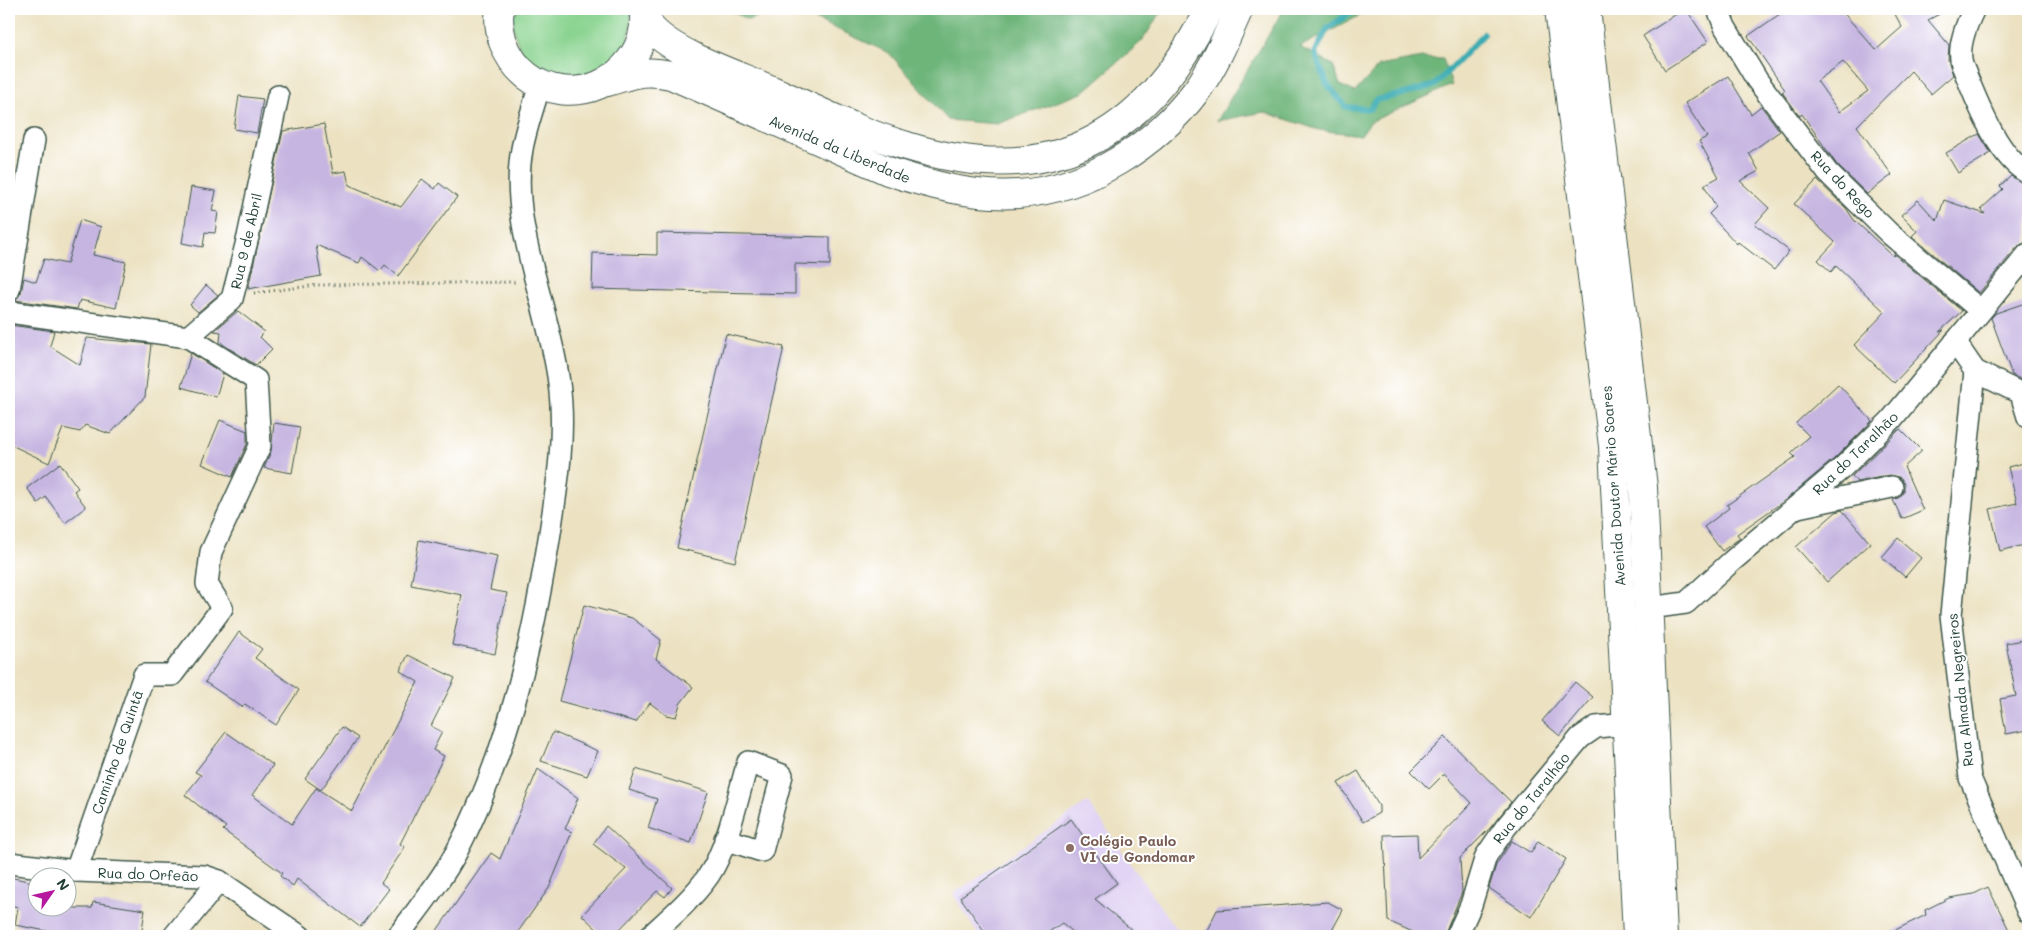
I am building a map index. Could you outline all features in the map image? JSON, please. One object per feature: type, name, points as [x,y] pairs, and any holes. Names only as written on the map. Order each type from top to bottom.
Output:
[{"type":"main road","points":[[484,9],[501,36],[506,51],[515,64],[540,84]]},
{"type":"main road","points":[[500,9],[501,36]]},
{"type":"main road","name":"Avenida da Liberdade","points":[[644,11],[652,29],[690,54],[863,130],[906,146],[951,158],[1024,162],[1067,152],[1107,132],[1130,116],[1155,93],[1176,66],[1209,9]]},
{"type":"main road","name":"Avenida da Liberdade","points":[[540,84],[574,92],[591,89],[639,72],[651,71],[671,75],[888,171],[922,183],[964,192],[1018,194],[1056,188],[1092,175],[1152,138],[1197,90],[1210,70],[1239,9]]},
{"type":"main road","name":"Avenida Doutor Mário Soares","points":[[1559,9],[1613,446],[1637,936]]},
{"type":"main road","name":"Avenida Doutor Mário Soares","points":[[1586,9],[1632,380],[1643,487],[1663,936]]},
{"type":"main road","points":[[607,82],[623,70],[636,53],[643,34],[644,11]]},
{"type":"street","name":"Rua do Rego","points":[[1718,9],[1725,27],[1757,80],[1828,173],[1890,234],[1980,310]]},
{"type":"street","points":[[1974,9],[1966,25],[1960,57],[1962,65],[1990,130],[2020,169],[2028,173]]},
{"type":"street","points":[[398,936],[456,854],[482,798],[510,717],[532,634],[559,478],[562,424],[559,383],[522,210],[522,150],[540,84]]},
{"type":"street","name":"Rua 9 de Abril","points":[[188,337],[232,299],[248,237],[278,96]]},
{"type":"street","points":[[9,290],[34,140]]},
{"type":"street","name":"Rua do Taralhão","points":[[1649,608],[1686,604],[1732,560],[1798,507],[1841,469],[1891,420],[2028,254]]},
{"type":"street","points":[[9,312],[188,337]]},
{"type":"street","name":"Caminho de Quintã","points":[[77,868],[144,675],[172,675],[222,608],[207,584],[212,552],[260,446],[256,380],[188,337]]},
{"type":"street","points":[[1955,342],[1975,371],[2024,396],[2028,417]]},
{"type":"street","name":"Rua Almada Negreiros","points":[[1975,371],[1951,615],[1970,778],[2028,912]]},
{"type":"street","points":[[1798,507],[1892,487]]},
{"type":"street","name":"Rua do Taralhão","points":[[1457,936],[1471,905],[1486,856],[1512,820],[1580,738],[1596,727],[1628,724]]},
{"type":"street","points":[[650,936],[678,910],[709,874],[725,838]]},
{"type":"street","name":"Rua do Orfeão","points":[[9,863],[46,868]]},
{"type":"street","name":"Rua do Orfeão","points":[[78,872],[204,876],[219,881],[300,936]]},
{"type":"street","points":[[174,936],[219,881]]},
{"type":"path","points":[[234,289],[250,294],[318,285],[536,282]]},
{"type":"shaded area","name":"Colégio Paulo VI de Gondomar","points":[[1088,802],[1173,925],[1186,936],[979,936],[953,894]]},
{"type":"green space","points":[[514,9],[630,9],[628,38],[616,59],[596,72],[572,76],[549,72],[529,60],[516,39]]},
{"type":"green space","points":[[727,9],[777,9],[748,20]]},
{"type":"green space","points":[[793,9],[1163,9],[1142,41],[1082,93],[997,124],[948,120],[889,53]]},
{"type":"green space","points":[[1284,9],[1363,9],[1361,15],[1300,47],[1333,65],[1340,85],[1355,92],[1379,66],[1422,58],[1443,59],[1452,85],[1370,122],[1361,135],[1319,130],[1264,112],[1217,121]]},
{"type":"building","points":[[1686,9],[1708,42],[1665,70],[1643,36]]},
{"type":"building","points":[[1787,9],[1840,9],[1876,50],[1902,27],[1892,9],[1949,9],[1928,20],[1949,45],[1948,60],[1953,75],[1931,94],[1911,71],[1857,126],[1892,175],[1867,194],[1837,165],[1802,114],[1800,116],[1782,92],[1785,90],[1748,36]],"holes":[[[1843,62],[1868,91],[1839,112],[1817,81]]]},
{"type":"building","points":[[1728,76],[1751,114],[1761,106],[1780,131],[1749,153],[1759,171],[1740,181],[1769,208],[1755,224],[1789,251],[1774,270],[1738,242],[1737,244],[1709,214],[1716,207],[1704,185],[1719,177],[1699,141],[1707,137],[1685,103]]},
{"type":"building","points":[[239,96],[263,99],[257,133],[234,129]]},
{"type":"building","points":[[324,124],[333,173],[346,171],[349,185],[401,207],[422,179],[435,189],[439,183],[457,197],[398,276],[385,265],[380,271],[362,257],[359,263],[316,245],[321,276],[248,289],[283,131]]},
{"type":"building","points":[[1979,134],[1991,153],[1958,173],[1946,153]]},
{"type":"building","points":[[2011,176],[2028,185],[2028,242],[2018,246],[1979,293],[1912,236],[1917,231],[1901,215],[1918,200],[1937,221],[1944,200],[1985,214],[1981,209],[2003,189],[2000,186]]},
{"type":"building","points":[[1817,180],[1846,208],[1854,220],[1893,256],[1894,254],[1962,311],[1939,332],[1944,330],[1894,383],[1854,345],[1885,312],[1836,266],[1831,272],[1818,260],[1835,242],[1794,204]]},
{"type":"building","points":[[191,187],[216,191],[212,211],[218,212],[215,233],[205,232],[203,247],[182,243]]},
{"type":"building","points":[[80,220],[101,227],[93,255],[126,262],[116,308],[80,300],[77,309],[15,300],[21,293],[24,278],[36,282],[44,259],[67,264]]},
{"type":"building","points":[[657,233],[830,237],[830,265],[795,264],[795,294],[592,289],[593,253],[657,255]]},
{"type":"building","points":[[206,285],[218,295],[198,312],[190,305]]},
{"type":"building","points":[[2028,302],[2028,380],[2024,381],[2012,375],[1991,318],[1996,313]]},
{"type":"building","points":[[238,311],[265,332],[260,337],[272,349],[256,365],[224,345],[220,341],[221,332],[214,331]]},
{"type":"building","points":[[9,325],[54,331],[50,346],[80,365],[87,338],[151,344],[145,397],[110,434],[85,425],[80,432],[63,428],[49,463],[9,444]]},
{"type":"building","points":[[726,334],[784,347],[735,562],[677,548]]},
{"type":"building","points":[[191,353],[223,374],[216,397],[181,387]]},
{"type":"building","points":[[1838,384],[1872,421],[1835,458],[1784,501],[1737,534],[1740,538],[1722,551],[1704,527],[1729,508],[1727,505],[1795,457],[1791,453],[1809,436],[1796,423]]},
{"type":"building","points":[[220,420],[247,431],[247,444],[232,477],[202,464]]},
{"type":"building","points":[[274,423],[300,427],[292,473],[264,468],[271,451]]},
{"type":"building","points":[[1900,429],[1922,451],[1904,467],[1923,510],[1902,519],[1893,500],[1900,497],[1904,491],[1904,484],[1901,478],[1890,475],[1857,482],[1852,476]]},
{"type":"building","points":[[2028,462],[2028,544],[2000,551],[1990,509],[2017,503],[2008,467]]},
{"type":"building","points":[[60,463],[78,488],[74,491],[86,507],[65,523],[46,497],[38,503],[27,488]]},
{"type":"building","points":[[1842,510],[1870,543],[1827,582],[1796,547],[1836,512]]},
{"type":"building","points":[[1898,538],[1921,558],[1905,577],[1882,557]]},
{"type":"building","points":[[419,540],[497,556],[490,590],[507,593],[495,654],[452,645],[462,595],[411,585]]},
{"type":"building","points":[[584,605],[632,618],[661,640],[656,659],[693,687],[680,704],[676,717],[666,715],[650,703],[636,722],[559,701]]},
{"type":"building","points":[[239,632],[262,649],[255,658],[299,690],[276,725],[245,704],[242,707],[205,682]]},
{"type":"building","points":[[2028,639],[2028,730],[2006,734],[2000,699],[2016,696],[2006,643]]},
{"type":"building","points":[[408,655],[455,678],[431,726],[442,732],[433,750],[444,756],[400,844],[405,847],[381,883],[389,889],[360,927],[297,879],[293,886],[280,876],[282,873],[223,830],[226,827],[185,795],[201,775],[195,772],[226,732],[273,765],[252,795],[292,824],[316,788],[352,811],[418,682],[400,671]]},
{"type":"building","points":[[1575,682],[1593,697],[1560,736],[1542,721]]},
{"type":"building","points":[[342,727],[358,738],[321,790],[305,779]]},
{"type":"building","points":[[553,732],[598,751],[587,776],[541,761]]},
{"type":"building","points":[[1445,737],[1511,802],[1491,827],[1460,858],[1462,892],[1444,936],[1422,936],[1388,921],[1384,835],[1417,834],[1418,858],[1472,803],[1444,774],[1429,789],[1411,771]]},
{"type":"building","points":[[538,769],[578,798],[565,829],[572,832],[549,888],[515,936],[433,936],[491,853],[500,859]]},
{"type":"building","points":[[636,769],[708,792],[691,843],[648,828],[657,799],[629,790]]},
{"type":"building","points":[[1358,771],[1379,806],[1379,813],[1363,822],[1338,783]]},
{"type":"building","name":"Colégio Paulo VI de Gondomar","points":[[1071,819],[1117,883],[1095,899],[1139,936],[1078,936],[1062,923],[1043,936],[988,936],[960,897]]},
{"type":"building","points":[[606,826],[672,888],[665,897],[657,891],[613,936],[604,936],[582,915],[626,869],[593,844]]},
{"type":"building","points":[[1512,841],[1531,853],[1538,841],[1566,859],[1531,917],[1489,888],[1496,865]]},
{"type":"building","points":[[9,877],[28,881],[28,918],[78,918],[78,908],[92,908],[93,902],[145,910],[141,936],[73,936],[15,925],[18,907],[9,905]]},
{"type":"building","points":[[1988,887],[2012,936],[1883,936],[1926,915],[1925,910],[1949,898],[1974,894]]},
{"type":"building","points":[[1328,902],[1343,910],[1329,936],[1204,936],[1217,910]]},
{"type":"waterway","points":[[1355,9],[1327,29],[1315,53],[1327,84],[1346,107],[1370,109],[1376,100],[1435,85],[1484,34]]},
{"type":"place","name":"Colégio Paulo VI de Gondomar","points":[[1070,848]]}]
